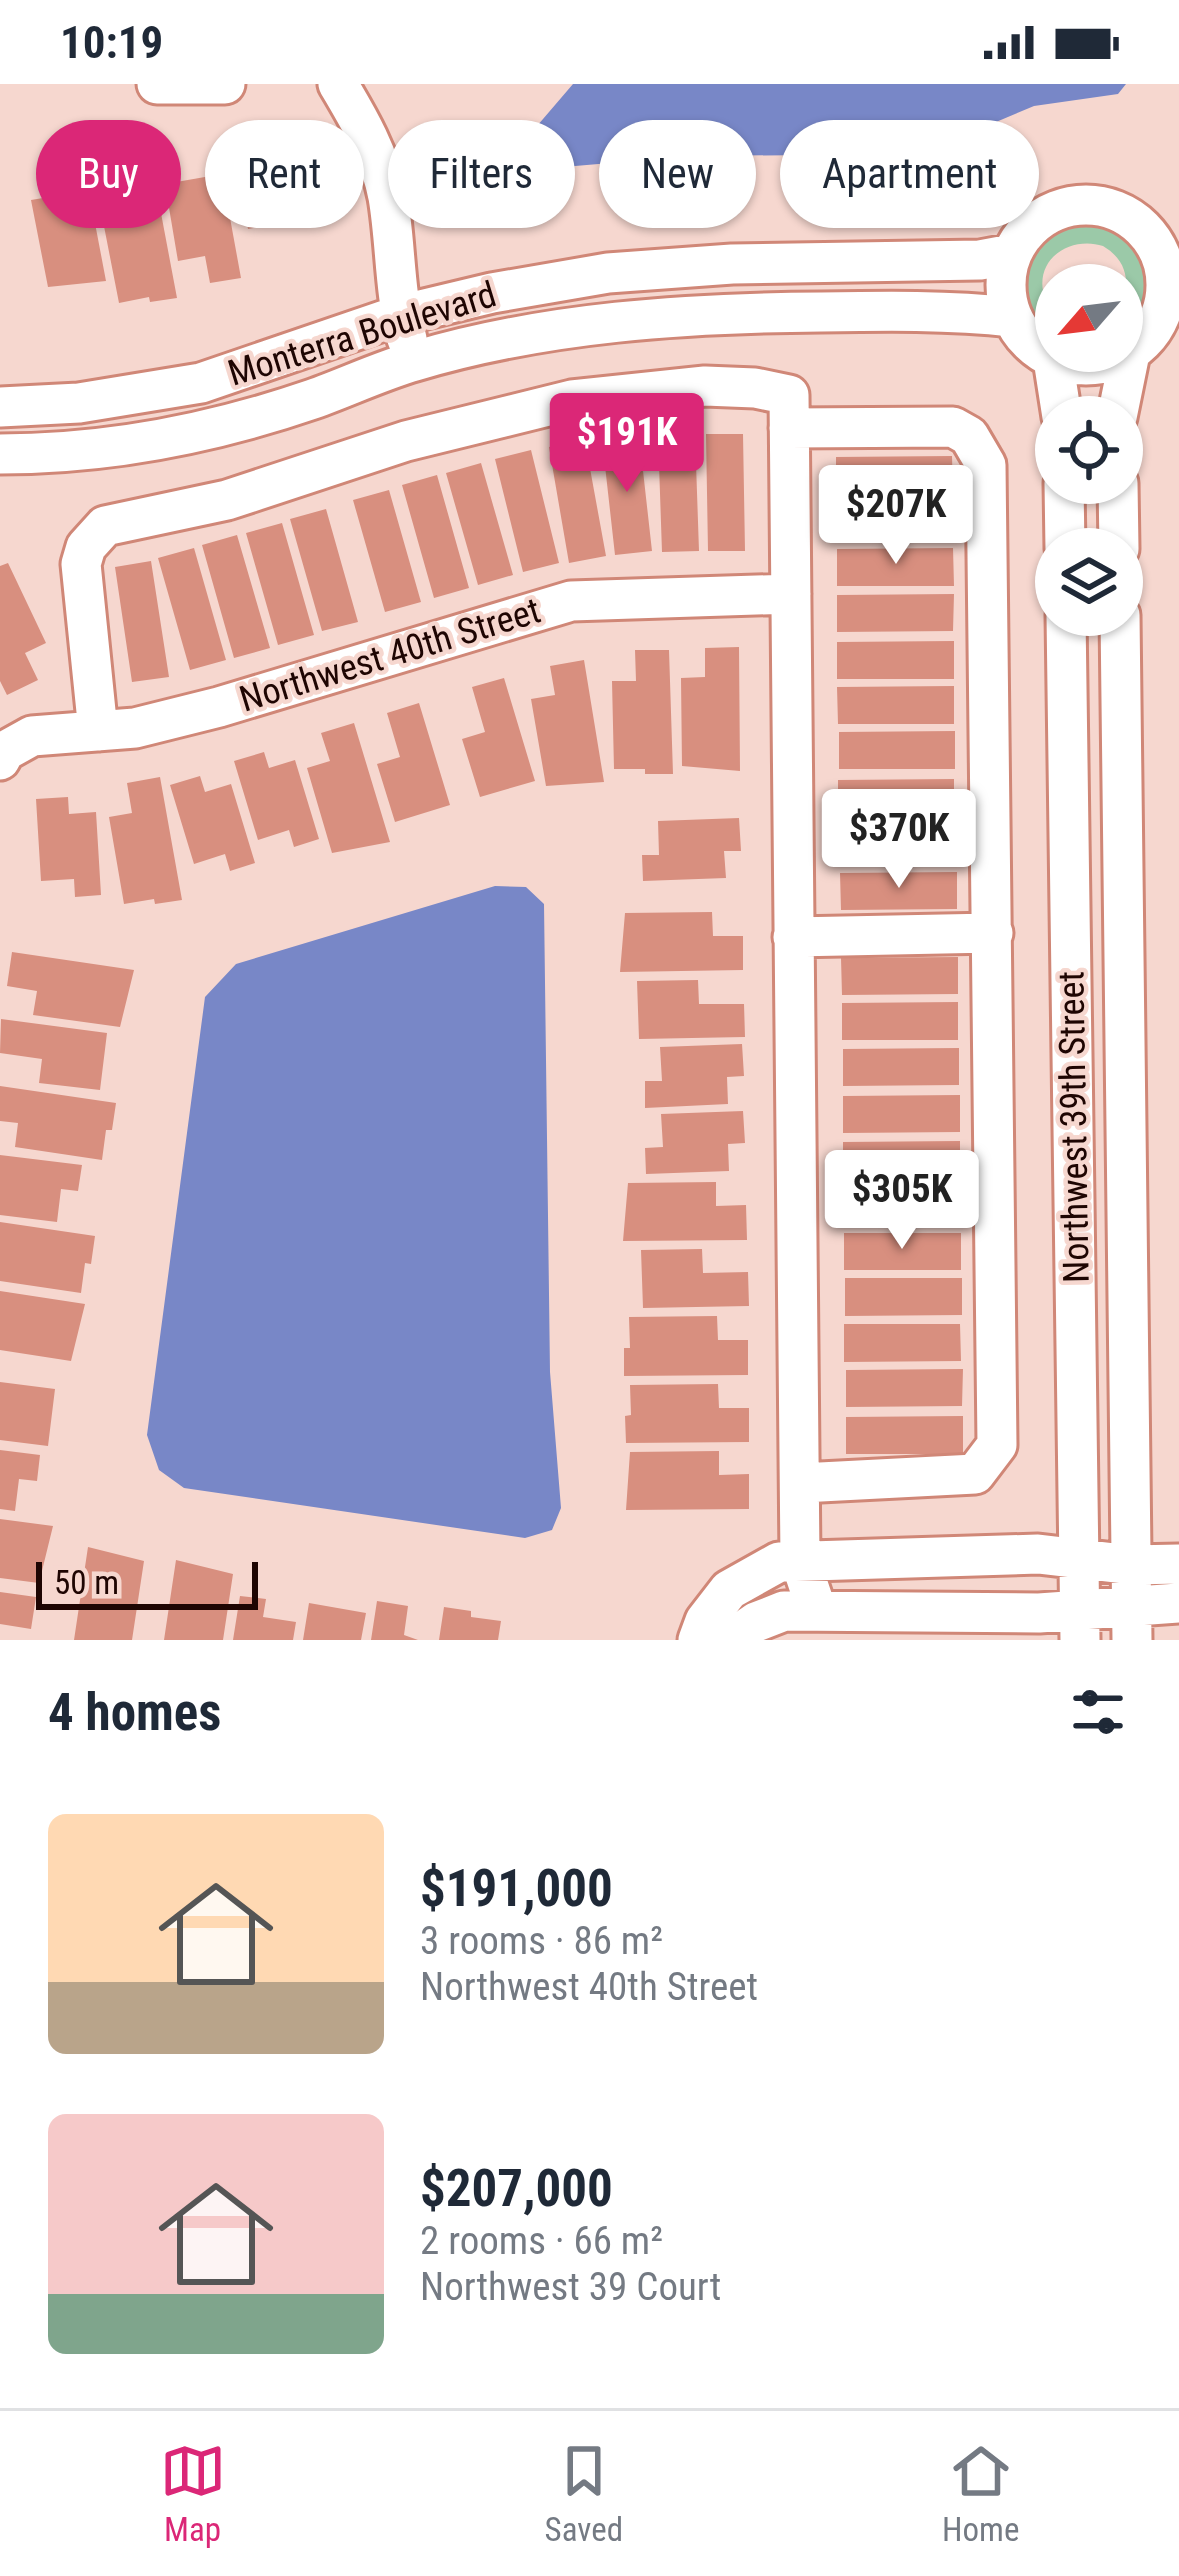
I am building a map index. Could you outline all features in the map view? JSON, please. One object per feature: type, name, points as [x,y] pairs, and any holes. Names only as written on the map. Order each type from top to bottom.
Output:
[{"type":"street","points":[[157,84],[225,84]]},
{"type":"street","points":[[338,84],[366,130],[387,194],[400,315],[414,361]]},
{"type":"street","points":[[1035,348],[1012,317],[1006,275],[1026,231],[1048,214],[1073,205],[1101,205],[1127,215],[1148,232],[1162,256],[1168,284],[1163,311],[1143,341]]},
{"type":"street","name":"Monterra Boulevard","points":[[0,407],[59,404],[201,382],[400,315],[608,273],[732,263],[980,260],[1012,254]]},
{"type":"street","name":"Monterra Boulevard","points":[[0,454],[113,448],[217,428],[414,361],[609,322],[767,312],[950,310],[1012,317]]},
{"type":"street","points":[[98,731],[81,564],[86,547],[105,526],[227,500],[406,441],[572,400],[704,386],[755,388],[789,411],[953,427],[969,436],[986,465],[997,1444],[975,1474],[800,1484]]},
{"type":"street","points":[[59,404],[65,453]]},
{"type":"street","points":[[789,411],[800,1560],[817,1611]]},
{"type":"street","name":"Northwest 40th Street","points":[[0,760],[5,751],[32,736],[135,728],[219,707],[571,601],[791,594]]},
{"type":"street","name":"Northwest 39th Street","points":[[1066,636],[1080,1625]]},
{"type":"street","name":"Northwest 39th Street","points":[[1120,636],[1132,1603]]},
{"type":"street","points":[[793,938],[993,933]]},
{"type":"street","points":[[698,1640],[705,1621],[729,1590],[779,1562],[800,1560],[1038,1554],[1079,1559],[1132,1603],[1179,1603]]},
{"type":"street","points":[[730,1640],[784,1611],[1039,1613],[1080,1625],[1132,1603],[1179,1564]]},
{"type":"green space","points":[[1086,221],[1124,236],[1136,249],[1144,266],[1148,283],[1143,306],[1143,264],[1122,264],[1103,246],[1080,244],[1060,252],[1048,264],[1035,264],[1035,319],[1023,287],[1025,269],[1033,251],[1064,226]]},
{"type":"water","points":[[573,84],[1126,84],[1118,94],[1034,106],[1001,120],[780,120],[780,155],[756,155],[756,120],[599,120],[599,164],[575,166],[575,120],[542,120]]},
{"type":"water","points":[[495,886],[526,887],[544,904],[550,1372],[561,1508],[552,1530],[525,1538],[184,1488],[159,1470],[147,1435],[205,997],[236,964]]},
{"type":"building","points":[[205,177],[205,228],[232,228],[241,278],[210,283],[205,256],[178,261],[172,228],[181,228],[181,181]]},
{"type":"building","points":[[36,228],[96,228],[106,281],[48,287]]},
{"type":"building","points":[[104,228],[164,228],[177,298],[119,303]]},
{"type":"building","points":[[695,434],[699,551],[662,552],[658,435]]},
{"type":"building","points":[[706,434],[743,434],[745,551],[708,551]]},
{"type":"building","points":[[639,435],[652,551],[615,555],[602,439]]},
{"type":"building","points":[[585,441],[606,556],[569,563],[549,447]]},
{"type":"building","points":[[531,450],[559,563],[523,572],[495,459]]},
{"type":"building","points":[[952,456],[953,493],[836,494],[836,457]]},
{"type":"building","points":[[481,463],[513,575],[478,585],[446,473]]},
{"type":"building","points":[[437,475],[469,588],[434,598],[402,485]]},
{"type":"building","points":[[389,490],[421,602],[385,612],[353,500]]},
{"type":"building","points":[[836,503],[952,503],[953,540],[836,540]]},
{"type":"building","points":[[326,509],[358,622],[322,631],[290,519]]},
{"type":"building","points":[[282,523],[314,635],[278,645],[246,533]]},
{"type":"building","points":[[237,535],[270,648],[234,658],[202,545]]},
{"type":"building","points":[[194,548],[226,660],[190,670],[158,558]]},
{"type":"building","points":[[953,548],[954,586],[837,586],[837,549]]},
{"type":"building","points":[[151,561],[169,677],[132,682],[115,567]]},
{"type":"building","points":[[8,563],[46,643],[25,653],[38,680],[7,695],[0,681],[0,566]]},
{"type":"building","points":[[954,594],[953,631],[837,632],[837,595]]},
{"type":"building","points":[[954,641],[954,679],[837,679],[837,642]]},
{"type":"building","points":[[739,647],[740,771],[682,766],[681,678],[705,677],[705,648]]},
{"type":"building","points":[[635,650],[669,650],[673,774],[614,769],[612,681],[636,681]]},
{"type":"building","points":[[584,660],[604,782],[546,786],[531,699],[555,695],[550,666]]},
{"type":"building","points":[[504,678],[535,781],[480,797],[462,739],[485,732],[472,687]]},
{"type":"building","points":[[954,686],[954,724],[838,724],[837,687]]},
{"type":"building","points":[[419,703],[450,805],[395,822],[377,764],[400,757],[387,713]]},
{"type":"building","points":[[354,723],[390,842],[332,853],[307,768],[330,761],[321,733]]},
{"type":"building","points":[[955,731],[955,769],[839,769],[839,732]]},
{"type":"building","points":[[264,752],[269,768],[295,760],[319,839],[294,847],[289,830],[258,840],[234,761]]},
{"type":"building","points":[[200,776],[205,792],[231,784],[255,863],[230,871],[225,854],[194,864],[170,785]]},
{"type":"building","points":[[160,777],[182,900],[124,904],[109,817],[132,813],[127,783]]},
{"type":"building","points":[[954,779],[954,816],[838,817],[838,780]]},
{"type":"building","points":[[68,797],[69,814],[96,812],[101,895],[75,897],[74,879],[41,881],[36,799]]},
{"type":"building","points":[[739,818],[741,851],[724,851],[726,878],[643,881],[642,855],[659,855],[658,821]]},
{"type":"building","points":[[840,825],[956,825],[956,862],[840,863]]},
{"type":"building","points":[[957,872],[957,909],[841,910],[840,873]]},
{"type":"building","points":[[712,912],[713,936],[743,936],[743,970],[620,972],[625,913]]},
{"type":"building","points":[[12,952],[134,970],[120,1027],[33,1015],[37,991],[7,986]]},
{"type":"building","points":[[958,957],[958,994],[842,995],[841,958]]},
{"type":"building","points":[[698,980],[699,1004],[744,1004],[745,1037],[639,1039],[637,981]]},
{"type":"building","points":[[958,1002],[958,1040],[842,1040],[842,1003]]},
{"type":"building","points":[[1,1019],[107,1033],[100,1090],[39,1083],[42,1059],[0,1053]]},
{"type":"building","points":[[742,1044],[744,1076],[727,1077],[728,1104],[645,1108],[645,1081],[662,1081],[660,1047]]},
{"type":"building","points":[[959,1048],[959,1085],[843,1086],[843,1049]]},
{"type":"building","points":[[0,1086],[116,1103],[102,1160],[15,1147],[18,1123],[0,1121]]},
{"type":"building","points":[[960,1095],[960,1132],[843,1133],[843,1096]]},
{"type":"building","points":[[743,1111],[745,1143],[728,1144],[729,1171],[646,1174],[645,1148],[663,1147],[661,1114]]},
{"type":"building","points":[[960,1141],[960,1178],[843,1179],[843,1142]]},
{"type":"building","points":[[0,1155],[82,1165],[78,1191],[61,1189],[57,1222],[0,1215]]},
{"type":"building","points":[[716,1182],[716,1206],[746,1205],[747,1240],[623,1241],[628,1183]]},
{"type":"building","points":[[961,1186],[961,1223],[844,1224],[844,1187]]},
{"type":"building","points":[[0,1222],[95,1236],[81,1293],[0,1281]]},
{"type":"building","points":[[844,1233],[961,1233],[961,1270],[844,1270]]},
{"type":"building","points":[[702,1249],[703,1273],[748,1272],[749,1306],[643,1308],[641,1250]]},
{"type":"building","points":[[845,1278],[962,1278],[962,1315],[845,1316]]},
{"type":"building","points":[[0,1291],[85,1304],[71,1361],[0,1350]]},
{"type":"building","points":[[717,1316],[718,1340],[748,1340],[748,1375],[624,1376],[624,1348],[630,1348],[629,1317]]},
{"type":"building","points":[[844,1324],[960,1324],[961,1361],[844,1362]]},
{"type":"building","points":[[963,1369],[962,1406],[846,1407],[846,1370]]},
{"type":"building","points":[[0,1382],[55,1389],[48,1446],[0,1440]]},
{"type":"building","points":[[718,1384],[719,1408],[749,1408],[749,1442],[626,1443],[630,1385]]},
{"type":"building","points":[[963,1416],[963,1454],[846,1454],[846,1417]]},
{"type":"building","points":[[0,1450],[40,1455],[37,1481],[19,1479],[15,1511],[0,1509]]},
{"type":"building","points":[[719,1451],[719,1475],[749,1474],[749,1509],[626,1510],[630,1452]]},
{"type":"building","points":[[0,1519],[53,1526],[39,1583],[0,1578]]},
{"type":"building","points":[[88,1547],[144,1561],[132,1640],[74,1640]]},
{"type":"building","points":[[176,1560],[233,1574],[223,1640],[164,1640]]},
{"type":"building","points":[[0,1592],[36,1597],[31,1629],[0,1624]]},
{"type":"building","points":[[240,1596],[266,1599],[263,1617],[296,1622],[293,1640],[233,1640]]},
{"type":"building","points":[[377,1601],[408,1606],[404,1635],[418,1640],[371,1640]]},
{"type":"building","points":[[309,1603],[366,1613],[361,1640],[303,1640]]},
{"type":"building","points":[[444,1607],[501,1621],[498,1640],[439,1640]]}]
